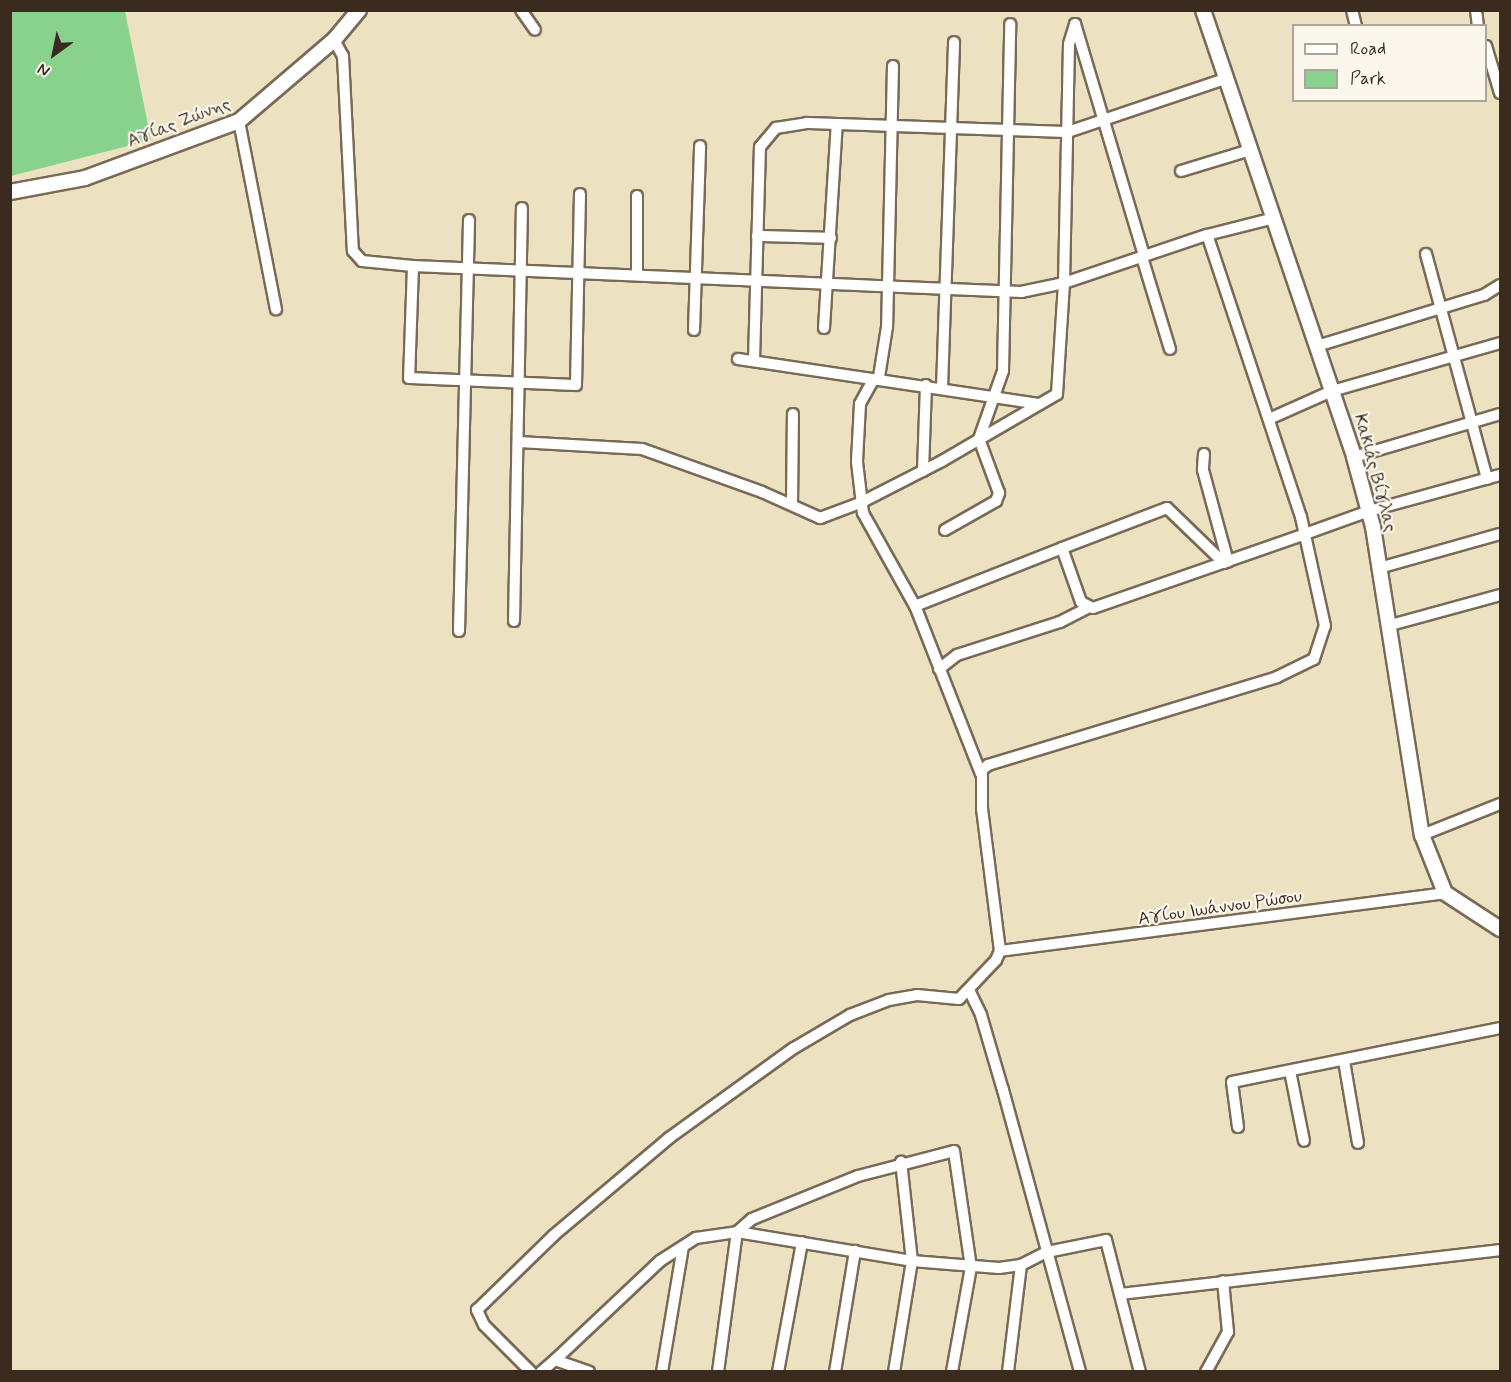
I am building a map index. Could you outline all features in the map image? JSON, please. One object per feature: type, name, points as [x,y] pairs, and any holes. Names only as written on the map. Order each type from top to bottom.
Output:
[{"type":"street","name":"Αγίας Ζώνης","points":[[10,192],[85,178],[238,121],[334,40],[358,10]]},
{"type":"street","points":[[521,10],[535,30]]},
{"type":"street","name":"Κακιάς Βίγλας","points":[[1203,10],[1332,391],[1369,511],[1422,835],[1445,893]]},
{"type":"street","points":[[945,530],[996,501],[999,493],[979,439],[997,397],[1003,371],[1002,291],[1010,24]]},
{"type":"street","points":[[519,442],[642,449],[792,505],[820,518],[860,503],[923,471],[1057,394],[1064,283],[1069,44],[1075,24],[1170,349]]},
{"type":"street","points":[[334,40],[343,56],[353,251],[362,261],[413,267],[828,281],[1021,292],[1064,283],[1207,235],[1274,218]]},
{"type":"street","points":[[942,387],[954,42]]},
{"type":"street","points":[[1487,52],[1500,93]]},
{"type":"street","points":[[531,1371],[484,1325],[477,1310],[554,1235],[669,1138],[794,1048],[841,1021],[889,1000],[917,995],[959,999],[1000,951],[981,774],[909,590],[867,522],[860,503],[860,404],[872,382],[879,377],[887,284],[893,66]]},
{"type":"street","points":[[754,360],[753,280],[760,147],[767,135],[787,123],[1068,132],[1225,79]]},
{"type":"street","points":[[238,121],[276,309]]},
{"type":"street","points":[[824,328],[837,124]]},
{"type":"street","points":[[694,330],[700,146]]},
{"type":"street","points":[[1180,171],[1250,150]]},
{"type":"street","points":[[413,267],[409,378],[576,385],[580,194]]},
{"type":"street","points":[[637,196],[637,275]]},
{"type":"street","points":[[514,621],[522,208]]},
{"type":"street","points":[[459,631],[466,268],[469,220]]},
{"type":"street","points":[[981,774],[988,765],[1309,664],[1325,626],[1305,534],[1207,235]]},
{"type":"street","points":[[757,236],[831,238]]},
{"type":"street","points":[[1426,254],[1487,479]]},
{"type":"street","points":[[1317,346],[1484,295],[1500,285]]},
{"type":"street","points":[[1269,419],[1332,391],[1500,343]]},
{"type":"street","points":[[738,358],[879,377],[1039,405]]},
{"type":"street","points":[[923,471],[926,385]]},
{"type":"street","points":[[792,505],[793,414]]},
{"type":"street","points":[[1354,458],[1500,414]]},
{"type":"street","points":[[1203,454],[1203,470],[1226,562]]},
{"type":"street","points":[[939,669],[957,655],[1060,622],[1087,608],[1369,511],[1500,476]]},
{"type":"street","points":[[915,606],[1167,508],[1226,562]]},
{"type":"street","points":[[1379,568],[1500,534]]},
{"type":"street","points":[[1062,548],[1087,608]]},
{"type":"street","points":[[1387,626],[1500,595]]},
{"type":"street","points":[[1422,835],[1500,804]]},
{"type":"street","points":[[1445,893],[1500,929]]},
{"type":"street","name":"Αγίου Ιωάννου Ρώσου","points":[[1000,951],[1445,893]]},
{"type":"street","points":[[969,990],[981,1015],[1080,1371]]},
{"type":"street","points":[[1238,1126],[1232,1082],[1500,1028]]},
{"type":"street","points":[[1344,1061],[1358,1143]]},
{"type":"street","points":[[1290,1071],[1304,1142]]},
{"type":"street","points":[[718,1371],[737,1232],[752,1219],[901,1162],[954,1150],[971,1267],[952,1371]]},
{"type":"street","points":[[894,1371],[912,1261],[901,1162]]},
{"type":"street","points":[[541,1371],[660,1261],[696,1238],[737,1232],[912,1261],[971,1267],[1022,1265],[1047,1252],[1106,1240],[1140,1371]]},
{"type":"street","points":[[778,1371],[802,1242]]},
{"type":"street","points":[[662,1371],[683,1247]]},
{"type":"street","points":[[1121,1294],[1500,1250]]},
{"type":"street","points":[[835,1371],[855,1251]]},
{"type":"street","points":[[1008,1371],[1022,1265]]},
{"type":"street","points":[[1206,1371],[1228,1332],[1223,1281]]},
{"type":"street","points":[[555,1360],[589,1371]]},
{"type":"green space","points":[[11,10],[125,11],[151,140],[11,176]]}]
